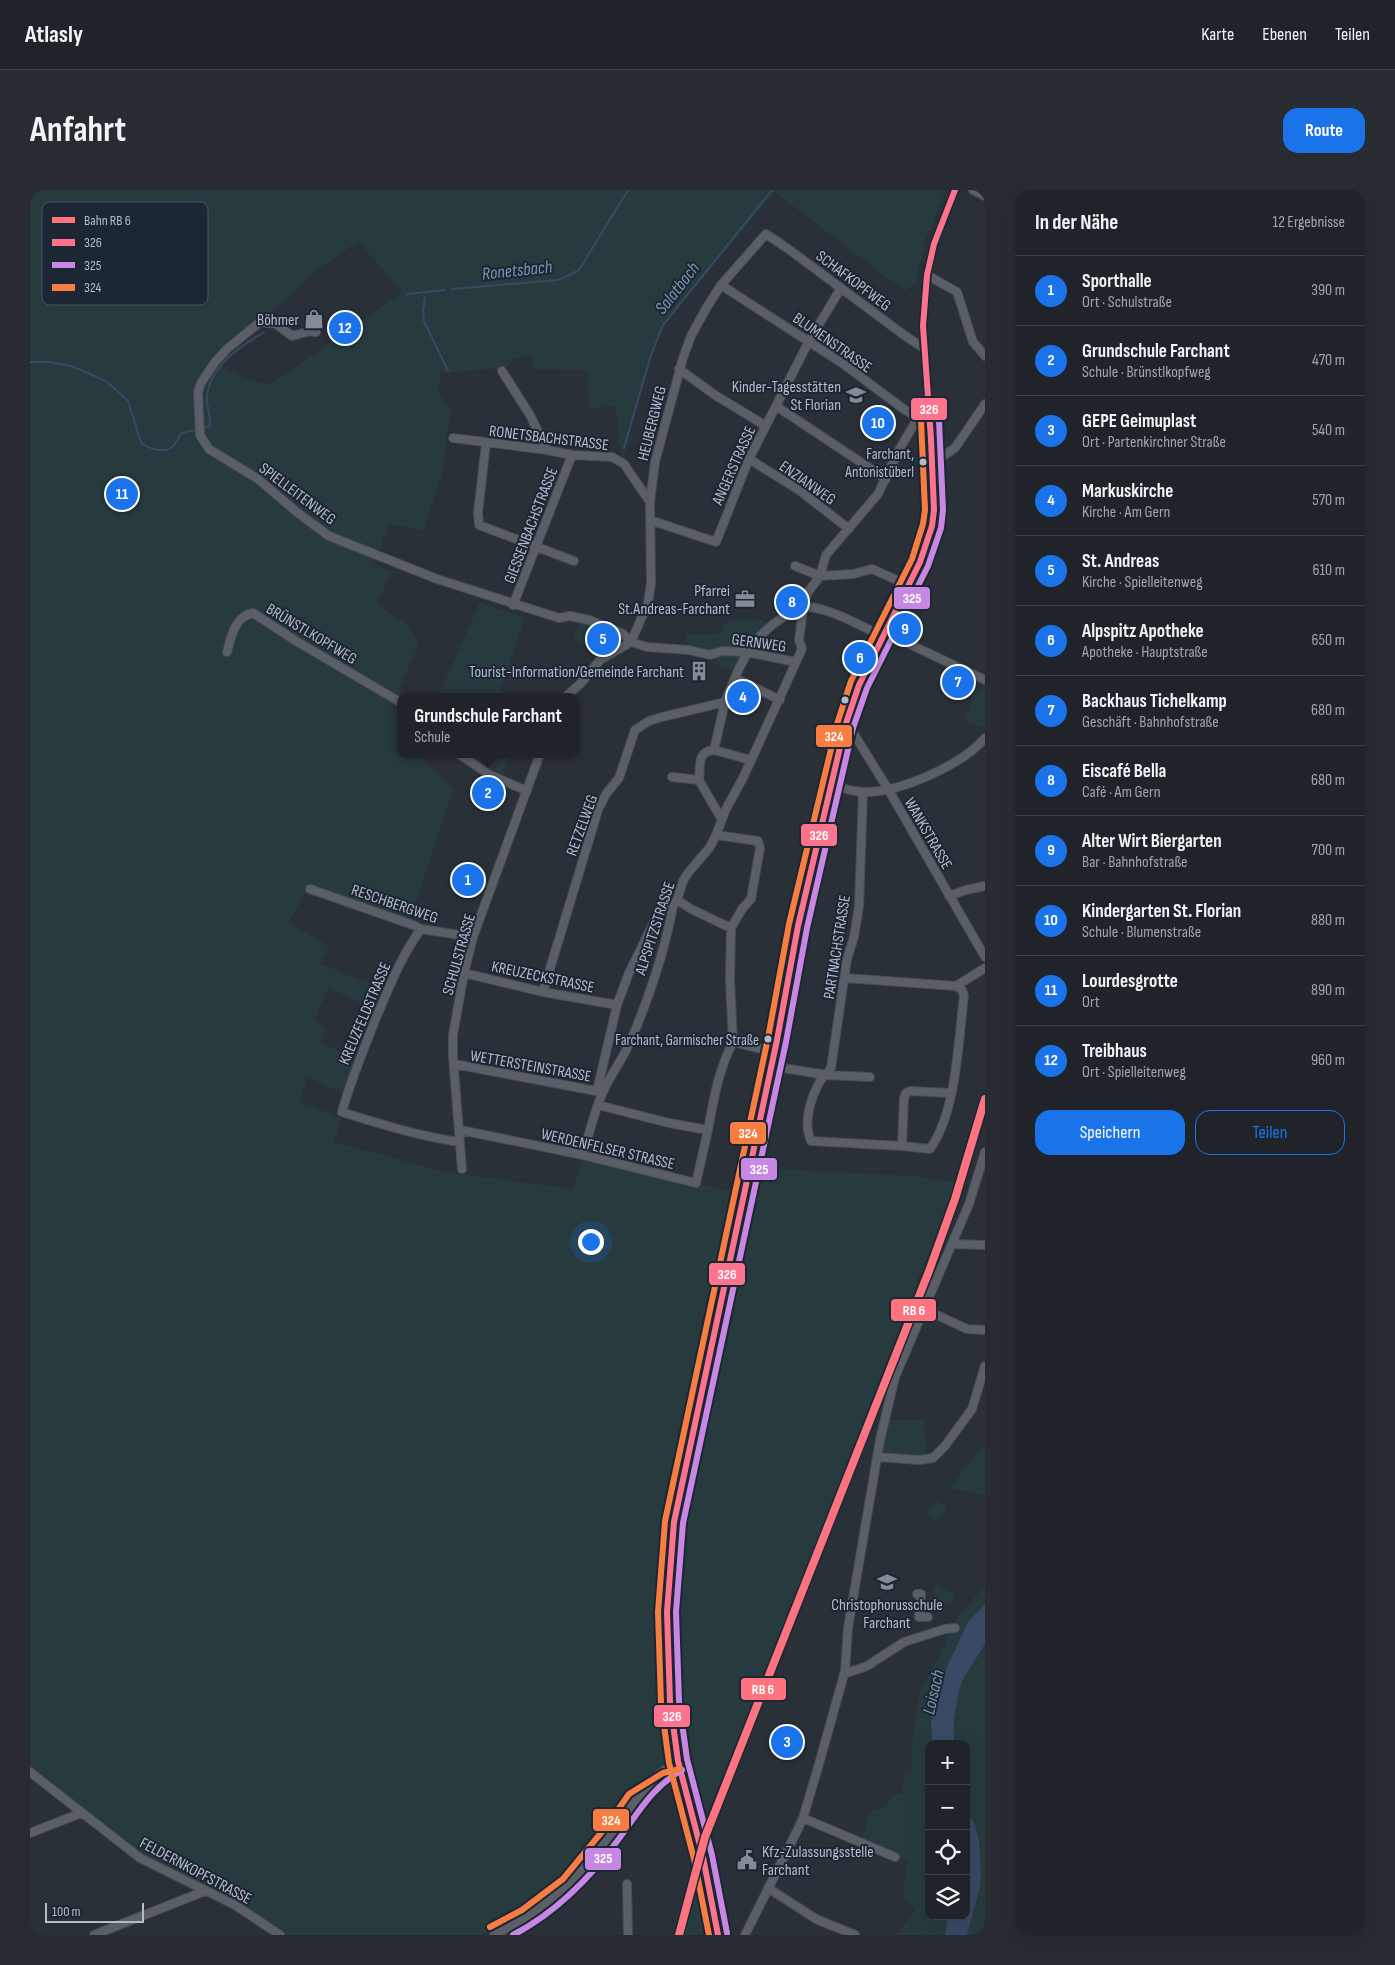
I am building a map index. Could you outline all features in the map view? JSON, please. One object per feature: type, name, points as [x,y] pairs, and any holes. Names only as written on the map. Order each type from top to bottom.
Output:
[{"type":"street","points":[[718,1935],[703,1858],[678,1762],[672,1723],[667,1657],[669,1570],[674,1522],[774,1052],[793,951],[845,726],[859,685],[920,562],[932,526],[934,510],[930,420],[923,326],[927,275],[934,244],[955,190]]},
{"type":"street","points":[[973,190],[985,196]]},
{"type":"street","name":"HEUBERGWEG","points":[[631,642],[648,604],[651,583],[650,502],[655,462],[679,369],[691,336],[706,307],[721,285],[766,234]]},
{"type":"street","name":"SCHAFKOPFWEG","points":[[766,234],[788,248],[925,349]]},
{"type":"street","points":[[927,275],[957,292],[973,342],[985,356]]},
{"type":"street","name":"BLUMENSTRASSE","points":[[721,285],[810,341],[918,418],[930,420]]},
{"type":"street","name":"ANGERSTRASSE","points":[[650,520],[716,542],[749,459],[810,341],[842,288]]},
{"type":"street","name":"SPIELLEITENWEG","points":[[316,332],[292,336],[276,324],[260,322],[227,349],[215,362],[205,376],[198,392],[200,435],[209,449],[258,479],[329,536],[437,579],[513,605],[559,618],[570,616],[589,620],[623,634],[631,642]]},
{"type":"street","points":[[679,369],[715,395],[766,426]]},
{"type":"street","points":[[502,371],[530,415],[547,450]]},
{"type":"street","points":[[931,457],[940,458],[955,448],[985,404]]},
{"type":"street","points":[[776,406],[886,479]]},
{"type":"street","name":"ALPSPITZSTRASSE","points":[[583,1154],[598,1105],[600,1092],[631,1040],[641,1015],[683,881],[710,847],[780,700],[802,649],[799,640],[808,592],[820,576],[826,555],[878,494],[900,448],[918,418]]},
{"type":"street","name":"RONETSBACHSTRASSE","points":[[453,438],[547,450],[572,456],[612,457],[624,464],[650,502]]},
{"type":"street","points":[[486,443],[478,525],[574,560]]},
{"type":"street","name":"GIESSENBACHSTRASSE","points":[[513,605],[572,456]]},
{"type":"street","name":"ENZIANWEG","points":[[749,459],[799,490],[849,529]]},
{"type":"street","points":[[795,566],[820,576],[853,574],[872,569],[908,585]]},
{"type":"street","points":[[714,750],[725,702],[747,652],[764,632],[776,622],[805,607],[816,608],[883,634],[985,680]]},
{"type":"street","name":"BRÜNSTLKOPFWEG","points":[[227,652],[233,631],[240,620],[246,614],[253,613],[296,641],[397,700]]},
{"type":"street","points":[[570,693],[580,684],[600,660],[631,642]]},
{"type":"street","name":"GERNWEG","points":[[631,642],[647,647],[689,650],[710,655],[722,651],[747,652],[796,662]]},
{"type":"street","points":[[735,678],[780,700]]},
{"type":"street","name":"RETZELWEG","points":[[543,992],[598,810],[606,794],[619,778],[635,730],[649,721],[658,718],[725,702]]},
{"type":"street","name":"WANKSTRASSE","points":[[845,726],[852,731],[888,789],[985,957]]},
{"type":"street","points":[[830,785],[863,792],[888,789],[914,781],[957,760],[985,738]]},
{"type":"street","points":[[722,820],[699,780],[702,756],[706,751],[714,750],[751,760]]},
{"type":"street","points":[[465,758],[490,775],[527,791]]},
{"type":"street","name":"SCHULSTRASSE","points":[[462,1169],[459,1142],[460,1130],[456,1107],[453,1035],[464,973],[473,937],[539,758]]},
{"type":"street","points":[[672,777],[699,780]]},
{"type":"street","name":"PARTNACHSTRASSE","points":[[863,792],[859,906],[854,937],[847,959],[831,1068],[820,1081],[810,1106],[807,1132],[811,1141],[902,1146]]},
{"type":"street","points":[[708,1130],[717,1079],[732,1042],[731,928],[742,909],[751,899],[760,848],[758,841],[716,835]]},
{"type":"street","points":[[949,896],[985,886]]},
{"type":"street","name":"RESCHBERGWEG","points":[[310,889],[414,924],[421,929],[473,937]]},
{"type":"street","points":[[600,1092],[616,1006],[629,973],[654,922],[664,910],[675,903],[731,928]]},
{"type":"street","name":"KREUZFELDSTRASSE","points":[[421,929],[406,949],[387,990],[356,1066],[342,1112],[380,1124],[459,1142]]},
{"type":"street","points":[[956,986],[985,968]]},
{"type":"street","name":"KREUZECKSTRASSE","points":[[464,973],[543,992],[616,1006]]},
{"type":"street","points":[[845,978],[956,986],[962,990],[964,996],[951,1093],[939,1132],[930,1149],[902,1146],[904,1098],[906,1093],[910,1091],[951,1093]]},
{"type":"street","points":[[732,1042],[774,1052]]},
{"type":"street","name":"WETTERSTEINSTRASSE","points":[[454,1064],[600,1092]]},
{"type":"street","points":[[771,1066],[827,1075],[870,1076]]},
{"type":"street","name":"WETTERSTEINSTRASSE","points":[[598,1105],[669,1123],[708,1130]]},
{"type":"street","name":"WERDENFELSER STRASSE","points":[[460,1130],[583,1154],[696,1183],[708,1130]]},
{"type":"street","points":[[744,1934],[803,1818],[832,1723],[844,1674],[848,1628],[877,1457],[895,1377],[969,1204],[985,1152]]},
{"type":"street","points":[[952,1244],[985,1245]]},
{"type":"street","points":[[924,1309],[967,1329],[985,1330]]},
{"type":"street","points":[[877,1457],[919,1460],[933,1458],[945,1446],[972,1409],[985,1366]]},
{"type":"street","points":[[917,1594],[921,1594],[919,1616],[928,1617]]},
{"type":"street","points":[[844,1674],[867,1666],[904,1642],[945,1629],[955,1628]]},
{"type":"street","points":[[494,1935],[528,1917],[569,1885],[612,1833],[634,1800],[652,1778],[678,1762]]},
{"type":"street","name":"FELDERNKOPFSTRASSE","points":[[30,1772],[140,1858],[235,1905],[280,1935]]},
{"type":"street","points":[[634,1800],[661,1785],[682,1778]]},
{"type":"street","points":[[30,1833],[81,1813]]},
{"type":"street","points":[[803,1818],[895,1857]]},
{"type":"street","points":[[627,1884],[628,1935]]},
{"type":"street","points":[[768,1888],[816,1919],[855,1935]]},
{"type":"street","points":[[94,1935],[205,1891]]},
{"type":"green space","points":[[30,190],[946,190],[925,242],[916,283],[904,291],[775,192],[666,322],[652,357],[639,400],[625,453],[624,464],[619,444],[615,406],[589,409],[588,371],[534,369],[530,355],[513,359],[505,368],[440,373],[439,393],[451,408],[442,473],[423,531],[390,524],[374,563],[392,572],[377,604],[407,624],[419,645],[399,688],[409,693],[397,693],[397,758],[425,758],[424,761],[453,789],[410,921],[309,886],[288,923],[329,945],[321,964],[387,990],[379,1011],[328,988],[315,1020],[326,1028],[320,1042],[359,1060],[346,1095],[308,1078],[299,1101],[341,1118],[334,1142],[446,1172],[573,1189],[584,1157],[744,1194],[750,1168],[916,1176],[956,1182],[828,1513],[702,1827],[695,1811],[682,1756],[666,1763],[638,1787],[594,1851],[583,1865],[561,1886],[524,1914],[483,1935],[285,1935],[232,1900],[142,1855],[30,1772]],"holes":[[[358,241],[402,292],[272,383],[249,379],[211,359],[224,344],[285,301],[312,274]]]},
{"type":"green space","points":[[480,602],[524,618],[501,691],[505,693],[440,693]]},
{"type":"green space","points":[[730,619],[764,620],[766,625],[745,648],[735,671],[715,664],[717,657],[687,643],[686,635],[721,634],[723,625]]},
{"type":"green space","points":[[579,620],[619,636],[616,647],[606,653],[597,654],[574,639]]},
{"type":"green space","points":[[984,685],[985,728],[964,721],[976,688],[982,689]]},
{"type":"green space","points":[[466,758],[509,758],[500,779]]},
{"type":"green space","points":[[887,1420],[924,1420],[927,1457],[881,1455]]},
{"type":"green space","points":[[985,1443],[985,1495],[949,1488]]},
{"type":"green space","points":[[937,1500],[947,1508],[936,1522],[926,1514]]},
{"type":"green space","points":[[938,1585],[952,1593],[954,1596],[952,1604],[947,1605],[936,1602],[933,1591]]},
{"type":"green space","points":[[985,1585],[985,1604],[968,1622],[933,1696],[932,1740],[925,1740],[925,1920],[947,1920],[945,1935],[896,1935],[915,1909],[903,1898],[907,1861],[861,1841],[869,1812],[882,1809],[896,1794],[902,1793],[905,1772],[911,1772],[913,1731],[921,1690],[940,1655],[953,1623]]},
{"type":"green space","points":[[985,1644],[985,1935],[967,1935],[980,1887],[981,1874],[974,1822],[970,1818],[970,1740],[954,1740],[957,1696],[969,1667]]},
{"type":"green space","points":[[698,1872],[704,1935],[683,1935]]},
{"type":"water","points":[[985,1604],[985,1644],[963,1679],[958,1694],[954,1720],[954,1740],[932,1740],[933,1696],[968,1622]]},
{"type":"water","points":[[970,1818],[974,1822],[979,1840],[980,1887],[967,1935],[945,1935],[947,1920],[970,1920]]},
{"type":"waterway","name":"Ronetsbach","points":[[452,289],[557,280],[579,270],[628,190]]},
{"type":"waterway","name":"Salatbach","points":[[624,448],[651,355],[663,325],[772,190]]},
{"type":"waterway","name":"Ronetsbach","points":[[407,294],[445,290]]},
{"type":"waterway","name":"Ronetsbach","points":[[425,297],[424,321],[448,371]]},
{"type":"waterway","points":[[203,428],[210,426],[207,396],[214,375],[237,350],[264,332]]},
{"type":"waterway","points":[[30,362],[48,362],[71,366],[106,381],[128,401],[141,443],[148,447],[161,450],[169,449],[175,444],[181,433],[196,430]]},
{"type":"transit line","name":"326","points":[[718,1935],[703,1857],[678,1761],[670,1702],[667,1612],[674,1522],[777,1040],[798,926],[845,726],[859,685],[920,562],[932,526],[934,510],[931,439],[923,326],[927,275],[934,244],[955,190]]},
{"type":"transit line","name":"324","points":[[709,1935],[694,1859],[669,1763],[661,1703],[658,1612],[665,1521],[768,1038],[789,924],[837,724],[851,681],[912,559],[923,524],[925,510],[921,420]]},
{"type":"transit line","name":"325","points":[[727,1933],[712,1855],[687,1759],[679,1701],[676,1612],[683,1523],[786,1042],[807,928],[853,728],[867,688],[928,566],[941,528],[943,510],[939,420]]},
{"type":"transit line","points":[[679,1935],[705,1837],[929,1271],[955,1199],[985,1099]]},
{"type":"transit line","name":"324","points":[[490,1927],[522,1910],[563,1879],[605,1828],[629,1794],[663,1773],[680,1769]]},
{"type":"transit line","name":"325","points":[[513,1935],[543,1916],[571,1894],[596,1868],[654,1793],[671,1777],[682,1770]]},
{"type":"place","name":"Böhmer","points":[[314,319]]},
{"type":"place","name":"Treibhaus","points":[[345,328]]},
{"type":"place","name":"Kinder-Tagesstätten St Florian","points":[[856,395]]},
{"type":"place","name":"Kindergarten St. Florian","points":[[878,423]]},
{"type":"place","name":"Farchant, Antonistüberl","points":[[923,462]]},
{"type":"place","name":"Lourdesgrotte","points":[[122,494]]},
{"type":"place","name":"Pfarrei St.Andreas-Farchant","points":[[745,599]]},
{"type":"place","name":"Eiscafé Bella","points":[[792,602]]},
{"type":"place","name":"Alter Wirt Biergarten","points":[[905,629]]},
{"type":"place","name":"St. Andreas","points":[[603,639]]},
{"type":"place","name":"Alpspitz Apotheke","points":[[860,658]]},
{"type":"place","name":"Tourist-Information/Gemeinde Farchant","points":[[699,671]]},
{"type":"place","name":"Backhaus Tichelkamp","points":[[958,682]]},
{"type":"place","name":"Markuskirche","points":[[743,697]]},
{"type":"place","name":"Grundschule Farchant","points":[[488,793]]},
{"type":"place","name":"Sporthalle","points":[[468,880]]},
{"type":"place","name":"Farchant, Garmischer Straße","points":[[768,1039]]},
{"type":"place","name":"Christophorusschule Farchant","points":[[887,1582]]},
{"type":"place","name":"GEPE Geimuplast","points":[[787,1742]]},
{"type":"place","name":"Kfz-Zulassungsstelle Farchant","points":[[747,1860]]},
{"type":"water label","name":"Loisach","points":[[933,1692]]}]
